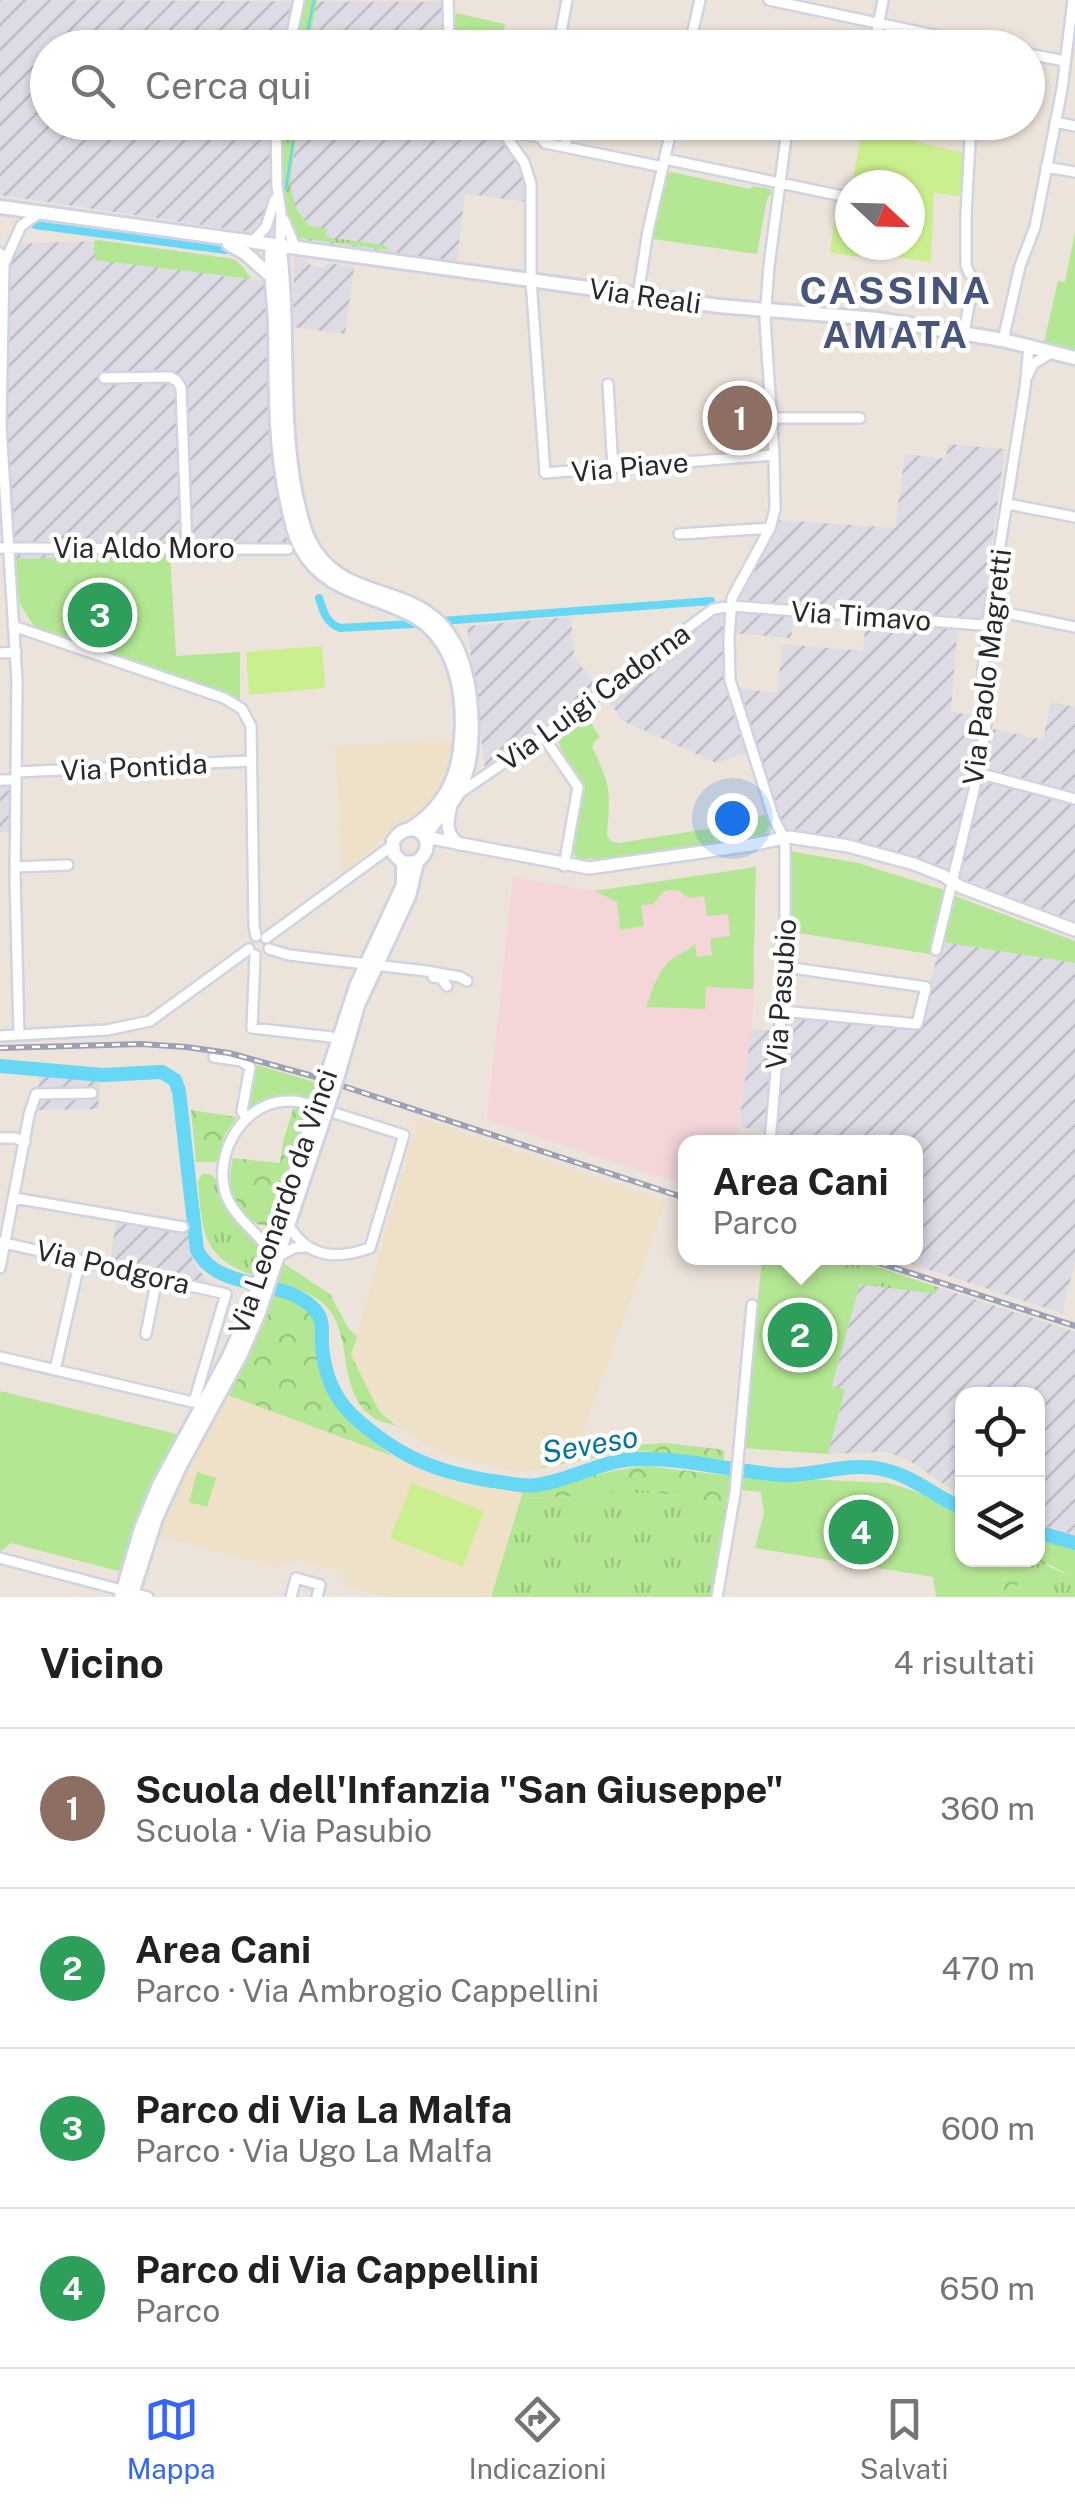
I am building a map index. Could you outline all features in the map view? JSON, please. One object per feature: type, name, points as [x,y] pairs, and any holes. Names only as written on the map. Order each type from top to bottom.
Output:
[{"type":"main road","name":"Via Reali","points":[[2,212],[40,213],[766,312],[864,318],[964,332],[1075,358]]},
{"type":"main road","points":[[213,236],[237,247],[272,277]]},
{"type":"main road","points":[[276,246],[284,284],[286,437],[302,523],[312,547],[333,571],[416,604],[438,621],[455,642],[465,667],[472,728],[470,758],[454,800],[434,822],[425,856],[410,862],[394,854],[392,845],[397,835],[410,829],[446,796],[456,771],[462,728],[456,670],[439,637],[420,620],[328,580],[297,540],[278,455],[272,277],[276,246]]},
{"type":"main road","points":[[410,829],[420,832],[426,843]]},
{"type":"main road","name":"Via Leonardo da Vinci","points":[[270,1245],[288,1224],[333,1074],[377,965],[410,862]]},
{"type":"main road","name":"Via Leonardo da Vinci","points":[[127,1594],[141,1528],[153,1498],[260,1295],[270,1245],[324,1113]]},
{"type":"street","points":[[293,30],[299,0]]},
{"type":"street","points":[[447,30],[448,0]]},
{"type":"street","points":[[561,30],[567,0]]},
{"type":"street","points":[[694,30],[700,0]]},
{"type":"street","points":[[769,0],[913,30]]},
{"type":"street","points":[[877,30],[883,0]]},
{"type":"street","points":[[1003,340],[1020,266],[1035,227],[1073,0]]},
{"type":"street","points":[[1045,57],[1065,61]]},
{"type":"street","points":[[1055,122],[1075,126]]},
{"type":"street","points":[[276,140],[276,246]]},
{"type":"street","points":[[509,140],[530,176],[531,280]]},
{"type":"street","points":[[542,140],[835,195]]},
{"type":"street","points":[[565,147],[566,140]]},
{"type":"street","points":[[638,295],[668,140]]},
{"type":"street","name":"Via Pasubio","points":[[771,1135],[785,966],[782,840],[730,680],[729,638],[734,593],[770,528],[776,498],[766,312],[785,140]]},
{"type":"street","points":[[964,332],[974,278],[966,264],[970,140]]},
{"type":"street","points":[[1046,167],[1075,172]]},
{"type":"street","points":[[251,243],[278,209]]},
{"type":"street","points":[[278,209],[296,249]]},
{"type":"street","points":[[2,212],[14,221],[15,237]]},
{"type":"street","points":[[18,1035],[16,652],[4,548],[2,258],[25,222],[40,213]]},
{"type":"street","name":"Via Piave","points":[[531,280],[545,474],[774,455]]},
{"type":"street","name":"Via Paolo Magretti","points":[[936,950],[978,773],[987,717],[983,670],[988,622],[1030,347]]},
{"type":"street","points":[[1026,382],[1033,364],[1052,353]]},
{"type":"street","points":[[104,378],[170,377],[181,388],[187,549]]},
{"type":"street","points":[[608,384],[614,468]]},
{"type":"street","points":[[771,418],[860,418]]},
{"type":"street","points":[[1008,504],[1075,517]]},
{"type":"street","points":[[678,534],[770,528]]},
{"type":"street","name":"Via Aldo Moro","points":[[4,548],[288,549]]},
{"type":"street","name":"Via Luigi Cadorna","points":[[454,800],[714,609],[732,606]]},
{"type":"street","name":"Via Timavo","points":[[732,606],[982,625],[988,622]]},
{"type":"street","points":[[992,610],[1075,627]]},
{"type":"street","points":[[13,626],[242,709],[249,720],[254,926],[264,941],[262,956],[252,952]]},
{"type":"street","points":[[0,653],[16,652]]},
{"type":"street","points":[[543,736],[578,787],[564,866]]},
{"type":"street","name":"Via Pontida","points":[[0,780],[250,761]]},
{"type":"street","points":[[978,773],[1075,799]]},
{"type":"street","points":[[454,800],[448,827],[452,838],[460,844]]},
{"type":"street","points":[[426,843],[564,866],[604,867],[782,840],[847,850],[962,883],[1075,928]]},
{"type":"street","points":[[426,843],[460,844],[564,866]]},
{"type":"street","points":[[264,941],[392,845]]},
{"type":"street","points":[[15,866],[68,865]]},
{"type":"street","points":[[331,1037],[252,1028],[250,940],[264,941],[289,955],[467,981]]},
{"type":"street","points":[[0,1036],[107,1030],[137,1024],[161,1015],[252,952]]},
{"type":"street","points":[[377,965],[394,972],[441,978],[447,986]]},
{"type":"street","points":[[782,1011],[917,1024],[926,987],[785,966]]},
{"type":"street","points":[[214,1056],[241,1061],[250,1067],[242,1111],[246,1117]]},
{"type":"street","points":[[0,1268],[36,1094],[92,1093]]},
{"type":"street","points":[[270,1245],[231,1205],[224,1184],[227,1155],[240,1124],[263,1107],[299,1102],[324,1113]]},
{"type":"street","name":"Via Leonardo da Vinci","points":[[270,1245],[306,1247],[334,1256],[370,1248],[404,1135],[324,1113]]},
{"type":"street","points":[[0,1138],[24,1142]]},
{"type":"street","points":[[14,1198],[183,1227]]},
{"type":"street","name":"Via Leonardo da Vinci","points":[[288,1224],[306,1247]]},
{"type":"street","name":"Via Podgora","points":[[3,1242],[226,1294]]},
{"type":"street","points":[[55,1370],[80,1260]]},
{"type":"street","points":[[146,1334],[157,1278]]},
{"type":"street","name":"Via Leonardo da Vinci","points":[[202,1405],[226,1294]]},
{"type":"street","points":[[716,1597],[737,1476],[752,1306]]},
{"type":"street","points":[[0,1357],[202,1405]]},
{"type":"street","points":[[0,1558],[148,1597]]},
{"type":"street","points":[[291,1597],[296,1578],[320,1584],[317,1597]]},
{"type":"shaded area","points":[[0,0],[450,2],[451,30],[30,30],[30,140],[506,140],[521,160],[530,203],[465,193],[456,268],[0,195]]},
{"type":"shaded area","points":[[94,241],[96,260],[267,281],[273,441],[297,549],[287,553],[16,559],[10,551],[6,266],[15,244]]},
{"type":"shaded area","points":[[294,258],[323,268],[328,263],[354,267],[345,334],[293,327]]},
{"type":"shaded area","points":[[763,386],[770,448],[767,452],[716,456],[713,387]]},
{"type":"shaded area","points":[[948,444],[1005,449],[981,622],[958,620],[951,712],[985,717],[984,727],[1043,740],[1051,702],[1075,707],[1075,921],[914,861],[781,826],[756,749],[717,763],[623,721],[605,696],[728,610],[768,524],[777,520],[895,528],[905,454],[946,459]],"holes":[[[794,614],[866,619],[863,651],[783,644],[777,693],[735,688],[732,633],[791,638]]]},
{"type":"shaded area","points":[[571,617],[574,657],[599,689],[486,776],[467,626]]},
{"type":"shaded area","points":[[456,741],[452,769],[438,795],[342,874],[335,745]]},
{"type":"shaded area","points":[[0,783],[14,783],[14,832],[0,832]]},
{"type":"shaded area","points":[[756,867],[756,969],[737,1135],[678,1135],[678,1183],[487,1119],[513,877],[595,891]]},
{"type":"shaded area","points":[[941,941],[1075,963],[1075,1262],[1062,1313],[915,1265],[923,1265],[923,1135],[764,1135],[759,1129],[739,1127],[751,1029],[780,1031],[783,1013],[919,1028]]},
{"type":"shaded area","points":[[39,1075],[100,1081],[98,1109],[38,1110]]},
{"type":"shaded area","points":[[418,1118],[666,1201],[576,1452],[555,1463],[514,1470],[432,1449],[379,1411],[351,1355]]},
{"type":"shaded area","points":[[116,1219],[188,1231],[195,1265],[212,1286],[110,1264]]},
{"type":"shaded area","points":[[860,1283],[935,1294],[937,1287],[1075,1332],[1075,1535],[1045,1526],[1045,1387],[955,1387],[955,1491],[905,1458],[886,1452],[828,1454],[845,1391],[832,1387]]},
{"type":"shaded area","points":[[225,1394],[434,1475],[464,1484],[523,1489],[491,1597],[389,1597],[342,1584],[345,1572],[302,1560],[284,1562],[282,1568],[157,1535]]},
{"type":"green space","points":[[305,0],[317,0],[311,30],[298,30]]},
{"type":"green space","points":[[456,13],[505,24],[504,30],[453,30]]},
{"type":"green space","points":[[283,140],[296,140],[290,184],[295,207],[309,226],[327,229],[326,237],[383,245],[386,250],[295,237],[284,195]]},
{"type":"green space","points":[[860,140],[917,140],[964,153],[960,196],[934,193],[931,262],[917,260],[925,260],[925,170],[855,170]]},
{"type":"green space","points":[[667,174],[750,189],[770,189],[757,254],[653,239]]},
{"type":"green space","points":[[835,215],[835,254],[830,253]]},
{"type":"green space","points":[[1075,233],[1075,349],[1044,342],[1058,281],[1065,282]]},
{"type":"green space","points":[[94,241],[234,259],[252,279],[95,260]]},
{"type":"green space","points":[[170,555],[176,656],[240,652],[240,700],[35,628],[19,602],[16,559]]},
{"type":"green space","points":[[322,646],[325,688],[249,695],[246,652]]},
{"type":"green space","points":[[584,713],[600,737],[592,747],[606,781],[607,836],[612,842],[738,824],[768,813],[766,831],[756,838],[617,859],[577,859],[573,852],[585,787],[561,748],[558,734]]},
{"type":"green space","points":[[790,851],[858,863],[944,890],[929,954],[792,932]]},
{"type":"green space","points":[[756,867],[753,989],[706,987],[705,1009],[646,1007],[669,961],[695,943],[697,957],[712,955],[710,939],[730,936],[728,914],[707,916],[704,896],[689,898],[677,890],[664,891],[653,904],[641,905],[644,926],[620,930],[617,902],[595,891]]},
{"type":"green space","points":[[955,896],[1075,941],[1075,963],[943,942]]},
{"type":"green space","points":[[254,1064],[318,1083],[312,1101],[280,1097],[249,1108],[246,1105]]},
{"type":"green space","points":[[294,1106],[309,1110],[271,1225],[259,1224],[244,1212],[233,1193],[233,1158],[280,1163]]},
{"type":"green space","points":[[191,1110],[237,1117],[225,1134],[217,1162],[196,1162]]},
{"type":"green space","points":[[202,1174],[210,1174],[218,1181],[222,1201],[257,1242],[261,1258],[255,1276],[224,1260],[208,1240],[199,1198],[198,1181]]},
{"type":"green space","points":[[283,1263],[330,1294],[348,1328],[357,1336],[351,1355],[379,1411],[396,1426],[376,1419],[362,1407],[349,1379],[334,1317],[314,1297],[277,1282]]},
{"type":"green space","points":[[761,1265],[872,1265],[937,1287],[935,1294],[761,1271]]},
{"type":"green space","points":[[761,1271],[860,1283],[832,1386],[845,1390],[828,1454],[741,1448]]},
{"type":"green space","points":[[272,1294],[310,1311],[318,1329],[319,1361],[334,1401],[353,1424],[392,1456],[225,1394],[246,1357]]},
{"type":"green space","points":[[0,1391],[181,1435],[118,1571],[11,1543],[0,1552]]},
{"type":"green space","points":[[666,1443],[724,1450],[724,1460],[643,1451],[537,1469],[595,1447]]},
{"type":"green space","points":[[645,1466],[732,1476],[727,1504],[636,1489],[521,1498],[523,1489]]},
{"type":"green space","points":[[197,1472],[216,1478],[207,1507],[189,1502]]},
{"type":"green space","points":[[742,1476],[889,1483],[917,1492],[955,1512],[955,1567],[1007,1567],[1001,1597],[936,1597],[933,1577],[755,1548],[764,1513],[761,1492],[741,1490]]},
{"type":"green space","points":[[412,1483],[484,1511],[463,1567],[390,1538]]},
{"type":"green space","points":[[636,1489],[727,1504],[711,1597],[491,1597],[521,1498]]},
{"type":"green space","points":[[1045,1540],[1075,1548],[1075,1578],[1045,1564]]},
{"type":"green space","points":[[1045,1565],[1075,1578],[1075,1597],[1010,1597],[1026,1567]]},
{"type":"green space","points":[[1007,1567],[1028,1567],[1010,1597],[1001,1597]]},
{"type":"waterway","points":[[308,30],[314,0]]},
{"type":"waterway","points":[[286,189],[293,140]]},
{"type":"waterway","points":[[35,225],[226,250]]},
{"type":"waterway","points":[[319,598],[328,620],[340,628],[413,624]]},
{"type":"waterway","points":[[441,621],[711,601]]},
{"type":"waterway","name":"Seveso","points":[[0,1066],[103,1075],[162,1072],[175,1080],[197,1250],[220,1273],[287,1292],[315,1310],[321,1322],[327,1374],[339,1399],[368,1429],[420,1461],[478,1479],[528,1486],[613,1462],[640,1459],[783,1475],[869,1467],[903,1476],[955,1504]]},
{"type":"waterway","name":"Seveso","points":[[1045,1534],[1075,1543]]},
{"type":"railway","points":[[0,1048],[141,1044],[229,1053],[309,1075],[678,1196]]},
{"type":"railway","points":[[886,1265],[1075,1326]]},
{"type":"place","name":"Scuola dell'Infanzia \"San Giuseppe\"","points":[[740,418]]},
{"type":"place","name":"Parco di Via La Malfa","points":[[100,615]]},
{"type":"place","name":"Area Cani","points":[[800,1335]]},
{"type":"place","name":"Parco di Via Cappellini","points":[[861,1532]]},
{"type":"district","name":"CASSINA AMATA","points":[[896,313]]}]
